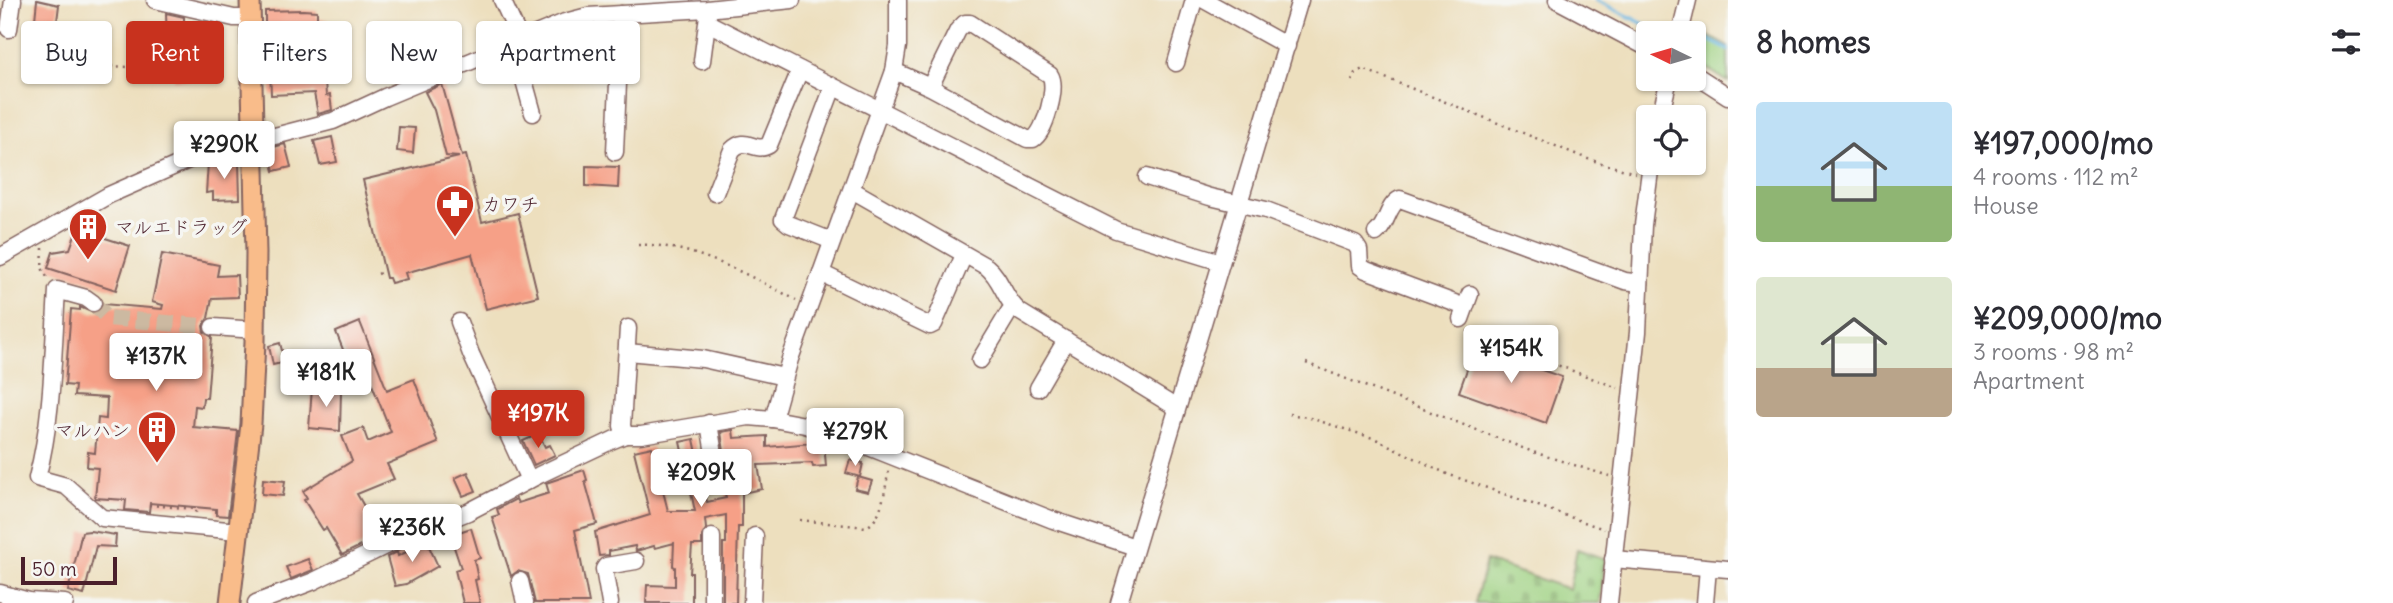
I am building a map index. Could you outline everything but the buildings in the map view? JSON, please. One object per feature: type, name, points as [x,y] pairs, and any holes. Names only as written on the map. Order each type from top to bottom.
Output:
[{"type":"main road","points":[[230,603],[251,424],[256,330],[250,9]]},
{"type":"street","points":[[9,29],[13,0]]},
{"type":"street","points":[[155,0],[234,18],[250,9]]},
{"type":"street","points":[[502,0],[510,21]]},
{"type":"street","points":[[570,21],[609,10],[700,11],[792,0]]},
{"type":"street","points":[[773,419],[808,306],[894,71],[898,46],[898,0]]},
{"type":"street","points":[[1176,63],[1194,0]]},
{"type":"street","points":[[1203,0],[1287,46]]},
{"type":"street","points":[[1119,603],[1300,0]]},
{"type":"street","points":[[1557,0],[1636,42]]},
{"type":"street","points":[[1683,21],[1688,0]]},
{"type":"street","points":[[609,10],[615,152]]},
{"type":"street","points":[[700,11],[702,61]]},
{"type":"street","points":[[700,11],[800,70],[1116,230],[1221,262]]},
{"type":"street","points":[[894,71],[930,87],[1027,139],[1033,139],[1040,132],[1054,86],[1050,75],[970,23],[965,23],[958,30],[930,87]]},
{"type":"street","points":[[0,257],[109,195],[225,144],[267,138],[333,121],[476,59]]},
{"type":"street","points":[[715,193],[736,146],[742,144],[760,149],[769,145],[800,70]]},
{"type":"street","points":[[1706,82],[1728,96]]},
{"type":"street","points":[[527,84],[533,114]]},
{"type":"street","points":[[832,241],[789,224],[783,219],[833,87]]},
{"type":"street","points":[[1608,603],[1637,332],[1650,175]]},
{"type":"street","points":[[1147,177],[1266,210],[1355,244],[1359,250],[1360,266],[1366,270],[1465,307]]},
{"type":"street","points":[[852,190],[993,271],[1014,307],[1177,408]]},
{"type":"street","points":[[1376,233],[1383,227],[1393,203],[1400,199],[1625,281],[1640,283]]},
{"type":"street","points":[[821,273],[930,326],[934,324],[964,255]]},
{"type":"street","points":[[93,303],[86,298],[57,290],[48,407],[37,478],[66,486],[102,518],[239,531]]},
{"type":"street","points":[[980,360],[1014,307]]},
{"type":"street","points":[[459,322],[529,480]]},
{"type":"street","points":[[213,327],[256,330]]},
{"type":"street","points":[[625,435],[622,426],[628,328]]},
{"type":"street","points":[[1038,388],[1066,340]]},
{"type":"street","points":[[627,352],[703,359],[784,377]]},
{"type":"street","points":[[256,603],[314,581],[496,499],[591,449],[625,435],[641,435],[749,417],[773,419],[839,435],[1053,520],[1135,547]]},
{"type":"street","points":[[709,423],[717,472]]},
{"type":"street","points":[[752,603],[755,536]]},
{"type":"street","points":[[712,537],[712,603]]},
{"type":"street","points":[[1613,559],[1728,569]]},
{"type":"street","points":[[610,603],[604,569],[606,566],[636,561]]},
{"type":"street","points":[[1705,603],[1708,568]]},
{"type":"street","points":[[520,581],[525,603]]},
{"type":"street","points":[[0,593],[29,602],[65,603]]},
{"type":"path","points":[[1352,81],[1355,73],[1363,69],[1588,159],[1636,168]]},
{"type":"path","points":[[43,241],[43,268],[57,290]]},
{"type":"path","points":[[638,245],[663,246],[687,252],[753,276],[808,306]]},
{"type":"path","points":[[378,274],[385,271]]},
{"type":"path","points":[[1465,307],[1460,328],[1623,389]]},
{"type":"path","points":[[1306,363],[1533,452],[1622,479]]},
{"type":"path","points":[[1289,414],[1376,439],[1447,474],[1594,525]]},
{"type":"path","points":[[800,520],[866,527],[871,525],[877,517],[893,456]]},
{"type":"green space","points":[[1706,35],[1728,47],[1728,82],[1706,68]]},
{"type":"green space","points":[[1577,549],[1605,559],[1600,603],[1475,603],[1486,561],[1569,589]]},
{"type":"waterway","points":[[1596,0],[1638,21]]},
{"type":"waterway","points":[[1706,39],[1728,50]]},
{"type":"tunnel","points":[[93,303],[108,318],[213,327]]},
{"type":"place","name":"カワチ","points":[[455,238]]},
{"type":"place","name":"マルエドラッグ","points":[[88,261]]},
{"type":"place","name":"マルハン","points":[[157,464]]}]
